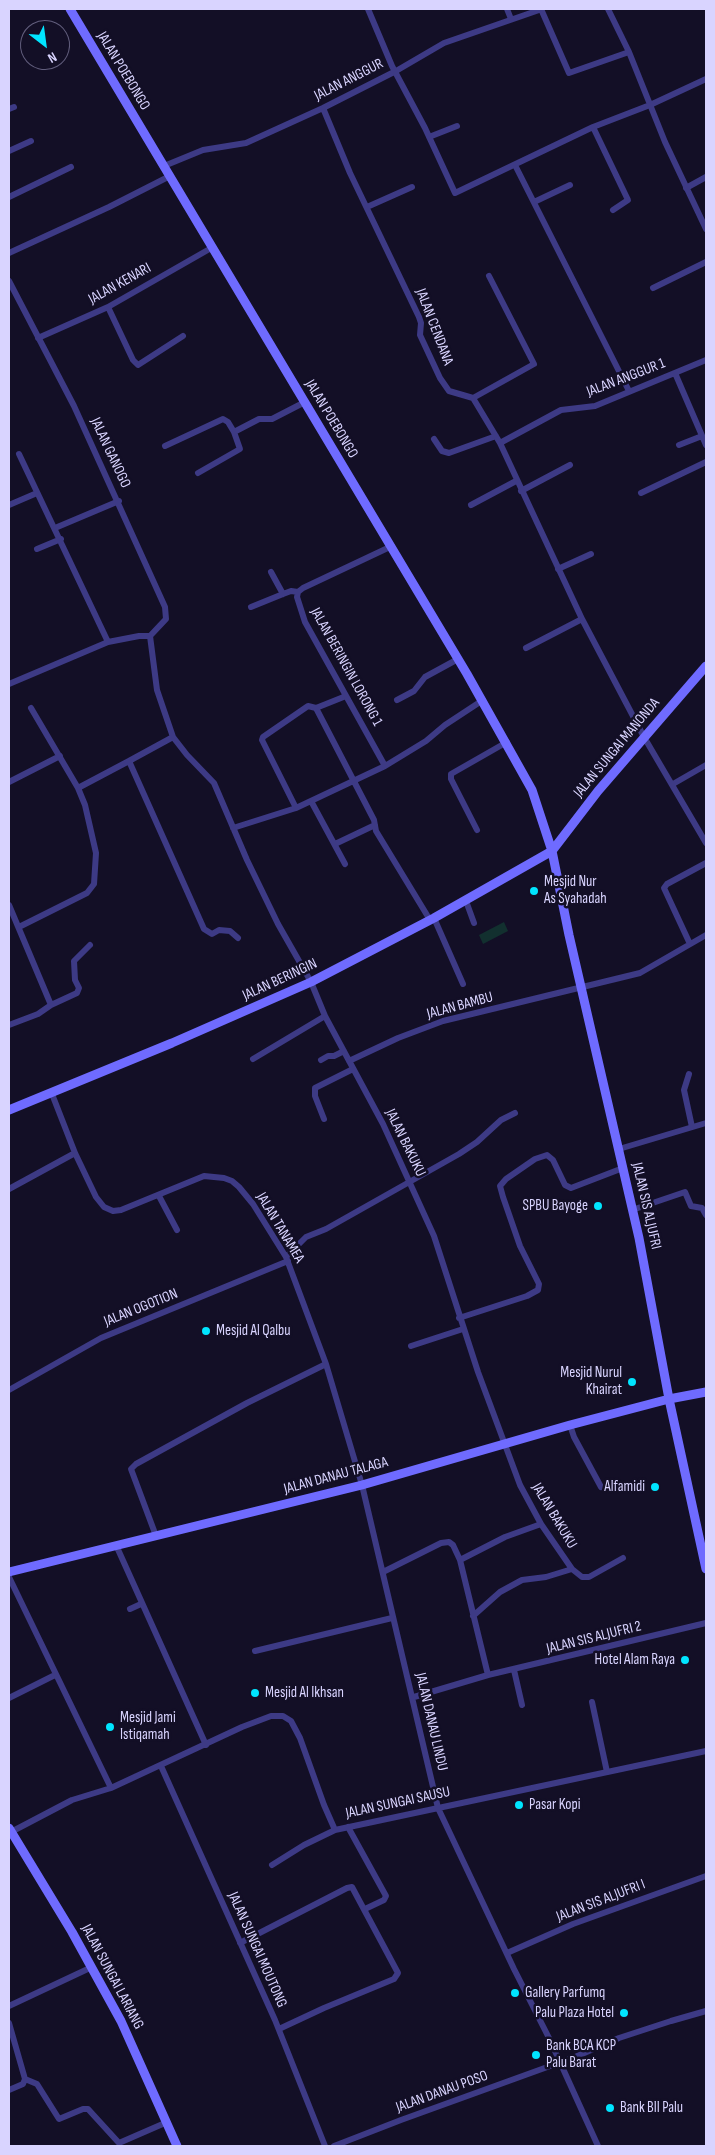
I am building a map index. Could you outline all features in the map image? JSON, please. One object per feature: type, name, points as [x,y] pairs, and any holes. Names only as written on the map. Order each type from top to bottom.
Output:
[{"type":"street","name":"JALAN POEBONGO","points":[[70,9],[483,700],[532,790],[552,851]]},
{"type":"street","points":[[368,9],[391,63],[455,193],[593,127],[650,105],[706,79]]},
{"type":"street","points":[[507,9],[511,19]]},
{"type":"street","name":"JALAN ANGGUR","points":[[164,166],[204,150],[246,143],[323,108],[396,71],[444,43],[542,9]]},
{"type":"street","points":[[542,9],[569,73],[629,52]]},
{"type":"street","points":[[608,9],[629,52],[686,188],[706,229]]},
{"type":"street","name":"JALAN CENDANA","points":[[323,108],[350,172],[419,317],[421,323],[420,335],[444,386],[454,393],[473,398]]},
{"type":"street","points":[[429,137],[457,126]]},
{"type":"street","points":[[593,127],[628,200],[613,210]]},
{"type":"street","points":[[9,151],[31,141]]},
{"type":"street","points":[[515,165],[629,391]]},
{"type":"street","points":[[9,197],[71,167]]},
{"type":"street","points":[[9,252],[109,207],[170,176]]},
{"type":"street","points":[[686,188],[706,177]]},
{"type":"street","points":[[534,202],[570,185]]},
{"type":"street","points":[[367,207],[412,186]]},
{"type":"street","name":"JALAN KENARI","points":[[38,338],[108,307],[213,247]]},
{"type":"street","points":[[653,288],[706,262]]},
{"type":"street","points":[[489,276],[534,364],[473,398],[500,443],[582,619],[644,737],[706,843]]},
{"type":"street","name":"JALAN GANOGO","points":[[9,281],[74,406],[119,501],[166,612],[163,624],[150,636]]},
{"type":"street","points":[[108,307],[133,360],[138,365],[183,336]]},
{"type":"street","name":"JALAN ANGGUR 1","points":[[500,443],[561,410],[595,406],[706,360]]},
{"type":"street","points":[[675,373],[706,445]]},
{"type":"street","points":[[234,432],[259,419],[272,420],[305,402]]},
{"type":"street","points":[[165,446],[223,419],[228,422],[240,449],[198,472]]},
{"type":"street","points":[[434,439],[442,451],[449,453],[496,436]]},
{"type":"street","points":[[679,445],[702,436]]},
{"type":"street","points":[[19,454],[61,539],[108,642]]},
{"type":"street","points":[[641,493],[706,462]]},
{"type":"street","points":[[521,491],[570,464]]},
{"type":"street","points":[[471,506],[516,480]]},
{"type":"street","points":[[9,505],[37,493]]},
{"type":"street","points":[[55,528],[119,501]]},
{"type":"street","points":[[37,549],[61,539]]},
{"type":"street","points":[[251,607],[291,591],[298,592],[392,546]]},
{"type":"street","points":[[558,569],[591,554]]},
{"type":"street","points":[[271,572],[282,594]]},
{"type":"street","name":"JALAN BERINGIN LORONG 1","points":[[298,592],[297,602],[306,622],[385,766]]},
{"type":"street","points":[[526,648],[582,619]]},
{"type":"street","points":[[9,684],[108,642],[139,636],[150,636]]},
{"type":"street","name":"JALAN BAKUKU","points":[[150,636],[157,690],[173,737],[214,783],[278,924],[312,982],[325,1016],[383,1124],[434,1236],[459,1318],[520,1485],[541,1524],[572,1569],[546,1577],[522,1580],[500,1592],[473,1616]]},
{"type":"street","points":[[397,700],[414,691],[430,674],[458,659]]},
{"type":"street","name":"JALAN SUNGAI MANONDA","points":[[552,851],[598,791],[706,666]]},
{"type":"street","points":[[296,808],[262,740],[308,706],[316,708],[346,696]]},
{"type":"street","points":[[233,828],[296,808],[385,766],[426,741],[445,725],[483,700]]},
{"type":"street","points":[[19,927],[87,893],[94,884],[96,853],[85,805],[78,788],[31,708]]},
{"type":"street","points":[[316,708],[354,780],[376,831],[432,919],[463,984]]},
{"type":"street","points":[[78,788],[173,737]]},
{"type":"street","points":[[477,830],[451,779],[451,774],[507,742]]},
{"type":"street","points":[[9,782],[60,756]]},
{"type":"street","points":[[129,761],[204,929],[212,934],[219,930],[230,931],[238,938]]},
{"type":"street","points":[[673,784],[706,765]]},
{"type":"street","points":[[311,801],[345,864]]},
{"type":"street","points":[[335,844],[375,825]]},
{"type":"street","name":"JALAN BERINGIN","points":[[9,1110],[52,1094],[312,982],[432,919],[552,851]]},
{"type":"street","name":"JALAN SIS ALJUFRI","points":[[552,851],[581,987],[640,1238],[669,1399],[706,1569]]},
{"type":"street","points":[[690,944],[664,888],[667,884],[706,862]]},
{"type":"street","points":[[466,900],[474,923]]},
{"type":"street","points":[[9,905],[51,1004]]},
{"type":"street","name":"JALAN BAMBU","points":[[349,1061],[398,1038],[443,1021],[631,976],[706,935]]},
{"type":"street","points":[[9,1025],[38,1014],[51,1004],[77,993],[79,988],[75,980],[74,961],[90,945]]},
{"type":"street","points":[[253,1058],[325,1016]]},
{"type":"street","points":[[321,1060],[344,1051]]},
{"type":"street","points":[[324,1119],[315,1096],[315,1088],[353,1069]]},
{"type":"street","points":[[689,1074],[684,1090],[692,1127]]},
{"type":"street","name":"JALAN TANAMEA","points":[[52,1094],[75,1153],[99,1203],[108,1210],[121,1210],[204,1176],[232,1181],[253,1204],[287,1259],[326,1364],[362,1485]]},
{"type":"street","points":[[287,1259],[306,1237],[326,1229],[469,1148],[501,1120],[515,1113]]},
{"type":"street","points":[[618,1149],[706,1123]]},
{"type":"street","points":[[9,1189],[75,1153]]},
{"type":"street","points":[[459,1318],[528,1296],[538,1290],[539,1284],[520,1246],[503,1197],[500,1186],[506,1178],[535,1159],[547,1155],[553,1160],[565,1185],[571,1188],[623,1168]]},
{"type":"street","points":[[632,1210],[685,1192],[691,1206],[702,1208],[706,1215]]},
{"type":"street","points":[[159,1196],[178,1230]]},
{"type":"street","name":"JALAN OGOTION","points":[[9,1390],[101,1338],[287,1259]]},
{"type":"street","points":[[411,1346],[463,1329]]},
{"type":"street","points":[[156,1536],[131,1469],[136,1464],[247,1403],[326,1364]]},
{"type":"street","name":"JALAN DANAU TALAGA","points":[[9,1572],[362,1485],[570,1425],[669,1399],[706,1392]]},
{"type":"street","points":[[570,1425],[601,1487]]},
{"type":"street","name":"JALAN DANAU LINDU","points":[[362,1485],[392,1618],[414,1697],[438,1808],[598,2146]]},
{"type":"street","points":[[460,1560],[505,1537],[541,1524]]},
{"type":"street","points":[[383,1572],[441,1543],[449,1542],[454,1545],[460,1560],[488,1675]]},
{"type":"street","points":[[116,1545],[206,1745]]},
{"type":"street","points":[[572,1569],[582,1577],[589,1578],[623,1558]]},
{"type":"street","points":[[9,1577],[110,1788]]},
{"type":"street","points":[[130,1609],[141,1604]]},
{"type":"street","points":[[254,1652],[392,1618]]},
{"type":"street","name":"JALAN SIS ALJUFRI 2","points":[[414,1697],[488,1675],[706,1624]]},
{"type":"street","points":[[514,1670],[522,1705]]},
{"type":"street","points":[[9,1698],[55,1675]]},
{"type":"street","points":[[592,1702],[607,1772]]},
{"type":"street","name":"JALAN SUNGAI SAUSU","points":[[10,1830],[72,1800],[110,1788],[242,1727],[271,1716],[283,1716],[291,1721],[300,1738],[335,1830],[706,1751]]},
{"type":"street","name":"JALAN SUNGAI MOUTONG","points":[[161,1766],[279,2029],[325,2146]]},
{"type":"street","points":[[348,1827],[386,1893],[384,1900],[365,1909]]},
{"type":"street","name":"JALAN SUNGAI LARIANG","points":[[10,1830],[92,1967],[124,2028],[177,2146]]},
{"type":"street","points":[[272,1865],[304,1845],[335,1830]]},
{"type":"street","name":"JALAN SIS ALJUFRI I","points":[[507,1953],[573,1924],[706,1876]]},
{"type":"street","points":[[240,1943],[350,1887],[356,1891],[398,1973],[398,1976],[279,2029]]},
{"type":"street","points":[[9,2006],[92,1967]]},
{"type":"street","name":"JALAN DANAU POSO","points":[[334,2146],[560,2063],[619,2038],[670,2021],[706,2012]]},
{"type":"street","points":[[9,2023],[25,2079],[21,2086],[9,2090]]},
{"type":"street","points":[[25,2079],[37,2084],[59,2119],[87,2109],[119,2143],[166,2122]]},
{"type":"green space","points":[[504,922],[508,931],[483,944],[479,935]]},
{"type":"place","name":"Mesjid Nur As Syahadah","points":[[534,891]]},
{"type":"place","name":"SPBU Bayoge","points":[[598,1206]]},
{"type":"place","name":"Mesjid Al Qalbu","points":[[206,1331]]},
{"type":"place","name":"Mesjid Nurul Khairat","points":[[632,1382]]},
{"type":"place","name":"Alfamidi","points":[[655,1487]]},
{"type":"place","name":"Hotel Alam Raya","points":[[685,1660]]},
{"type":"place","name":"Mesjid Al Ikhsan","points":[[255,1693]]},
{"type":"place","name":"Mesjid Jami Istiqamah","points":[[110,1727]]},
{"type":"place","name":"Pasar Kopi","points":[[519,1805]]},
{"type":"place","name":"Gallery Parfumq","points":[[515,1993]]},
{"type":"place","name":"Palu Plaza Hotel","points":[[624,2013]]},
{"type":"place","name":"Bank BCA KCP Palu Barat","points":[[536,2055]]},
{"type":"place","name":"Bank BII Palu","points":[[610,2108]]}]
